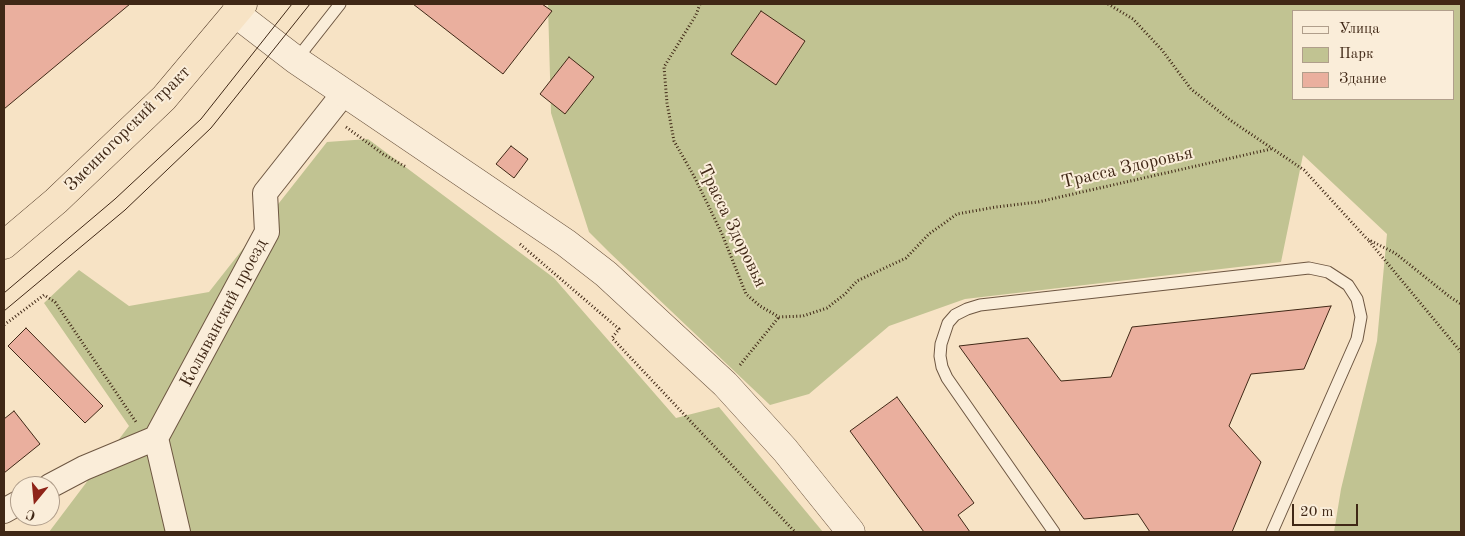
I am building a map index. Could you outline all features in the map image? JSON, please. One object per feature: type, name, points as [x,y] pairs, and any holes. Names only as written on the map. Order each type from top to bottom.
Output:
[{"type":"highway","name":"Змеиногорский тракт","points":[[4,245],[56,201],[164,98],[239,8]]},
{"type":"street","points":[[239,8],[296,60],[566,243],[606,274],[725,384],[786,450],[851,532]]},
{"type":"street","name":"Колыванский проезд","points":[[156,438],[267,232],[265,193],[344,93]]},
{"type":"street","points":[[60,481],[84,468],[156,438],[178,532]]},
{"type":"lane","points":[[296,60],[340,4]]},
{"type":"lane","points":[[1054,532],[944,373],[940,356],[941,344],[948,323],[955,315],[980,305],[1309,268],[1328,272],[1348,285],[1357,299],[1361,317],[1357,339],[1272,532]]},
{"type":"path","name":"Трасса Здоровья","points":[[700,4],[696,15],[664,68],[667,103],[674,142],[695,178],[718,226],[746,294],[760,306],[779,317],[803,316],[828,308],[857,281],[906,258],[929,234],[957,214],[1038,202],[1271,149]]},
{"type":"path","points":[[1108,4],[1133,19],[1162,50],[1191,88],[1230,120],[1304,170],[1367,238],[1461,352]]},
{"type":"path","points":[[328,114],[383,154],[408,168]]},
{"type":"path","points":[[1367,238],[1395,253],[1461,304]]},
{"type":"path","points":[[518,242],[619,329],[612,338],[795,532]]},
{"type":"path","points":[[4,325],[44,295],[55,302],[135,421],[156,438]]},
{"type":"path","points":[[725,384],[779,317]]},
{"type":"green space","points":[[548,4],[1461,4],[1461,532],[1334,532],[1341,489],[1377,341],[1387,234],[1303,155],[1281,262],[965,299],[889,326],[809,394],[770,405],[589,232],[551,113]]},
{"type":"green space","points":[[368,139],[554,278],[676,418],[719,407],[823,532],[49,532],[54,526],[60,526],[60,517],[129,426],[44,303],[79,270],[129,306],[209,292],[327,142]]},
{"type":"building","points":[[4,4],[130,4],[4,109]]},
{"type":"building","points":[[413,4],[542,4],[552,11],[503,74]]},
{"type":"building","points":[[761,11],[805,41],[776,85],[731,54]]},
{"type":"building","points":[[569,57],[594,77],[565,114],[540,94]]},
{"type":"building","points":[[511,146],[528,159],[514,178],[496,164]]},
{"type":"building","points":[[1331,306],[1304,369],[1251,374],[1229,426],[1261,462],[1232,532],[1150,532],[1138,514],[1084,519],[959,346],[1028,338],[1061,381],[1111,377],[1132,327]]},
{"type":"building","points":[[26,328],[103,406],[85,423],[8,346]]},
{"type":"building","points":[[897,397],[974,503],[958,515],[970,532],[924,532],[850,431]]},
{"type":"building","points":[[14,411],[40,444],[4,473],[4,419]]},
{"type":"tram line","points":[[4,293],[115,199],[201,119],[292,4]]},
{"type":"tram line","points":[[4,311],[125,210],[211,128],[310,4]]}]
